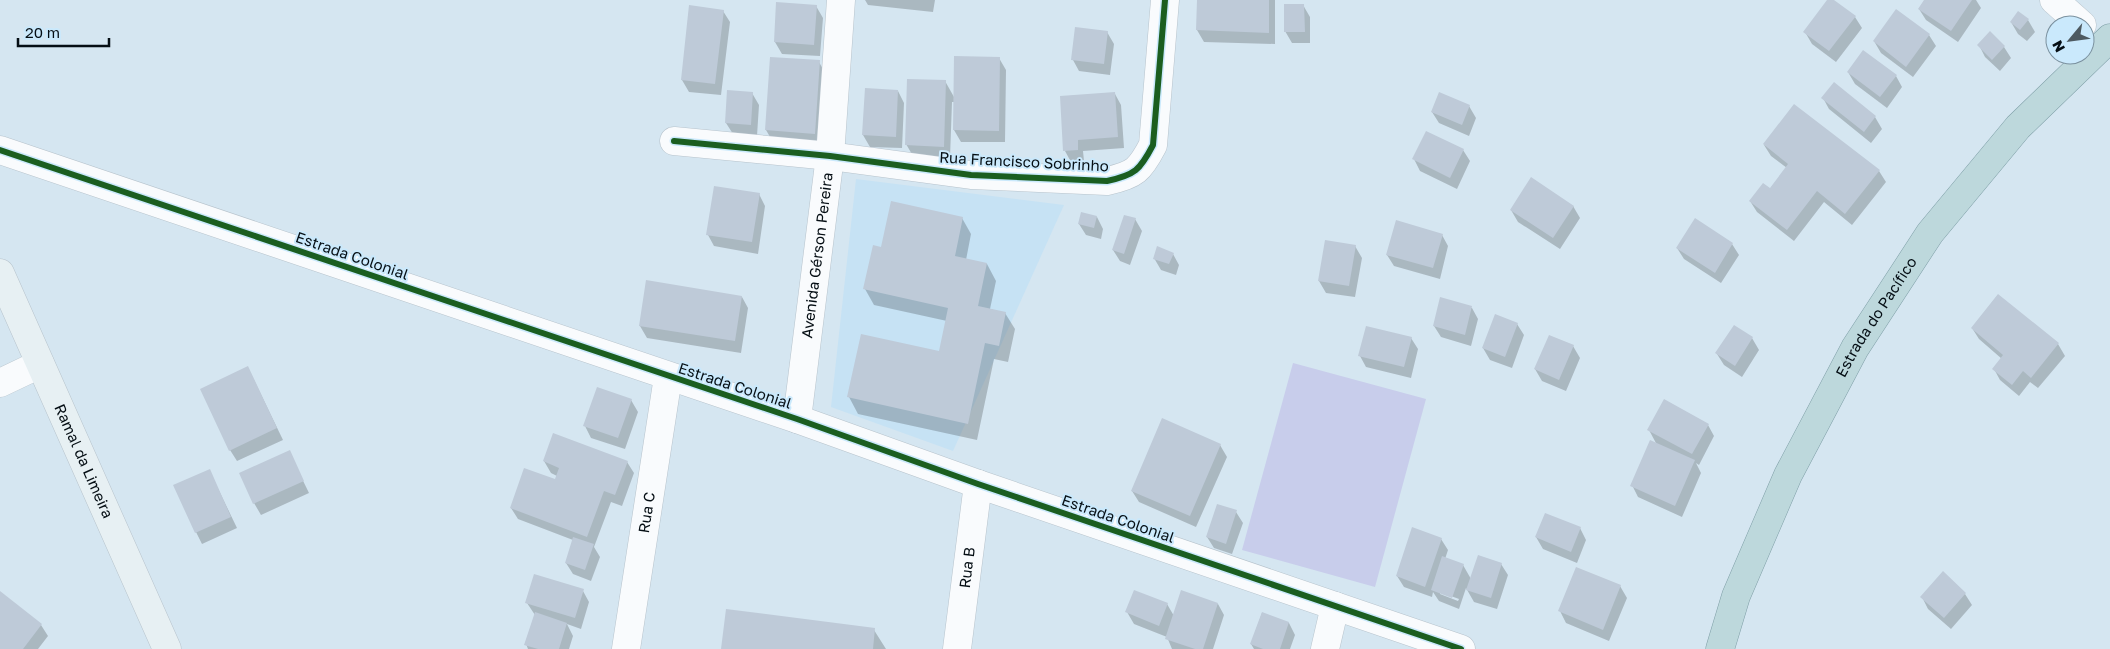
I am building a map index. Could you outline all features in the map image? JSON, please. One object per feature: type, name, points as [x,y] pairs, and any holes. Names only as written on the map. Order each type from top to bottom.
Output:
[{"type":"highway","name":"Estrada do Pacífico","points":[[1720,649],[1736,596],[1788,475],[1855,348],[1930,233],[2018,127],[2099,36]]},
{"type":"street","name":"Avenida Gérson Pereira","points":[[798,419],[830,156],[841,0]]},
{"type":"street","name":"Rua Francisco Sobrinho","points":[[674,141],[830,156],[971,175],[1107,181],[1127,177],[1143,164],[1154,145],[1165,0]]},
{"type":"street","points":[[2054,0],[2071,15]]},
{"type":"street","name":"Estrada Colonial","points":[[0,150],[798,419],[978,484],[1461,649]]},
{"type":"street","name":"Ramal da Limeira","points":[[0,273],[168,649]]},
{"type":"street","points":[[0,383],[40,364]]},
{"type":"street","name":"Rua C","points":[[626,649],[668,376]]},
{"type":"street","name":"Rua B","points":[[957,649],[978,484]]},
{"type":"street","points":[[1325,649],[1335,606]]},
{"type":"shaded area","points":[[856,179],[1064,205],[953,451],[831,407]]},
{"type":"shaded area","points":[[1293,363],[1426,399],[1375,587],[1242,550]]},
{"type":"building","points":[[1197,0],[1269,0],[1269,33],[1196,30]]},
{"type":"building","points":[[1827,0],[1834,0],[1856,16],[1829,51],[1803,32]]},
{"type":"building","points":[[1924,0],[1972,0],[1951,31],[1918,9]]},
{"type":"building","points":[[776,2],[817,5],[814,45],[774,42]]},
{"type":"building","points":[[1284,4],[1304,4],[1305,32],[1284,32]]},
{"type":"building","points":[[689,5],[724,10],[715,84],[681,80]]},
{"type":"building","points":[[1896,9],[1930,34],[1906,67],[1873,41]]},
{"type":"building","points":[[2018,11],[2029,19],[2020,30],[2010,22]]},
{"type":"building","points":[[1075,27],[1108,31],[1104,64],[1071,60]]},
{"type":"building","points":[[1990,31],[2005,46],[1992,60],[1977,45]]},
{"type":"building","points":[[1863,50],[1897,75],[1880,97],[1847,72]]},
{"type":"building","points":[[954,56],[1000,57],[999,131],[953,130]]},
{"type":"building","points":[[770,57],[820,60],[815,134],[765,130]]},
{"type":"building","points":[[907,79],[946,80],[944,147],[905,145]]},
{"type":"building","points":[[1834,82],[1876,116],[1864,132],[1821,98]]},
{"type":"building","points":[[865,88],[898,90],[896,137],[862,135]]},
{"type":"building","points":[[727,90],[753,92],[751,125],[725,123]]},
{"type":"building","points":[[1115,92],[1118,137],[1078,140],[1078,150],[1063,151],[1060,96]]},
{"type":"building","points":[[1439,92],[1470,105],[1462,125],[1431,112]]},
{"type":"building","points":[[1794,104],[1880,170],[1845,214],[1817,191],[1787,230],[1749,201],[1763,183],[1770,188],[1788,164],[1763,144]]},
{"type":"building","points":[[1426,131],[1464,149],[1450,178],[1412,159]]},
{"type":"building","points":[[1531,177],[1574,206],[1553,238],[1510,210]]},
{"type":"building","points":[[714,186],[760,193],[752,242],[706,235]]},
{"type":"building","points":[[891,201],[963,217],[955,256],[987,263],[978,306],[1006,312],[999,346],[985,343],[968,424],[847,397],[861,334],[939,351],[948,308],[863,289],[873,245],[881,247]]},
{"type":"building","points":[[1081,212],[1097,216],[1094,228],[1078,224]]},
{"type":"building","points":[[1124,215],[1136,218],[1124,254],[1112,250]]},
{"type":"building","points":[[1695,218],[1733,243],[1715,273],[1676,248]]},
{"type":"building","points":[[1396,220],[1443,234],[1433,268],[1386,255]]},
{"type":"building","points":[[1325,240],[1356,245],[1349,286],[1318,281]]},
{"type":"building","points":[[1157,246],[1174,253],[1169,264],[1153,259]]},
{"type":"building","points":[[646,280],[742,296],[735,341],[639,326]]},
{"type":"building","points":[[1998,294],[2059,343],[2031,378],[2023,371],[2012,385],[1992,369],[2003,355],[1971,328]]},
{"type":"building","points":[[1440,297],[1472,306],[1465,335],[1433,326]]},
{"type":"building","points":[[1495,314],[1518,323],[1505,357],[1482,348]]},
{"type":"building","points":[[1734,325],[1753,337],[1735,366],[1715,353]]},
{"type":"building","points":[[1366,326],[1412,337],[1404,367],[1358,356]]},
{"type":"building","points":[[1549,335],[1574,345],[1559,380],[1534,369]]},
{"type":"building","points":[[248,366],[277,428],[229,451],[200,389]]},
{"type":"building","points":[[597,387],[632,399],[618,438],[583,426]]},
{"type":"building","points":[[1664,399],[1709,424],[1692,454],[1647,430]]},
{"type":"building","points":[[1162,418],[1221,444],[1190,516],[1131,491]]},
{"type":"building","points":[[553,433],[628,461],[615,495],[604,491],[587,537],[510,508],[524,468],[555,479],[559,468],[543,461]]},
{"type":"building","points":[[1650,440],[1695,460],[1675,506],[1630,486]]},
{"type":"building","points":[[290,450],[304,481],[253,504],[239,473]]},
{"type":"building","points":[[210,469],[231,517],[195,533],[173,485]]},
{"type":"building","points":[[1217,504],[1237,510],[1226,544],[1206,537]]},
{"type":"building","points":[[1545,513],[1581,527],[1571,552],[1535,537]]},
{"type":"building","points":[[1412,527],[1442,538],[1425,587],[1396,576]]},
{"type":"building","points":[[573,537],[594,544],[585,570],[565,563]]},
{"type":"building","points":[[1478,555],[1502,563],[1491,598],[1466,590]]},
{"type":"building","points":[[1442,556],[1464,564],[1452,598],[1431,590]]},
{"type":"building","points":[[1576,567],[1621,585],[1603,630],[1558,611]]},
{"type":"building","points":[[1943,571],[1966,593],[1944,618],[1920,597]]},
{"type":"building","points":[[534,574],[584,589],[575,618],[525,603]]},
{"type":"building","points":[[1134,590],[1168,603],[1159,626],[1125,612]]},
{"type":"building","points":[[1181,590],[1218,603],[1203,649],[1195,649],[1165,639]]},
{"type":"building","points":[[0,591],[42,624],[23,649],[0,649]]},
{"type":"building","points":[[726,609],[875,628],[873,649],[721,649]]},
{"type":"building","points":[[535,612],[567,623],[559,649],[538,649],[524,645]]},
{"type":"building","points":[[1262,612],[1289,622],[1280,649],[1263,649],[1250,644]]},
{"type":"cycle path","points":[[674,141],[830,156],[971,175],[1107,181],[1116,179],[1136,170],[1153,145],[1165,0]]},
{"type":"cycle path","points":[[0,150],[797,419],[978,484],[1461,649]]}]
